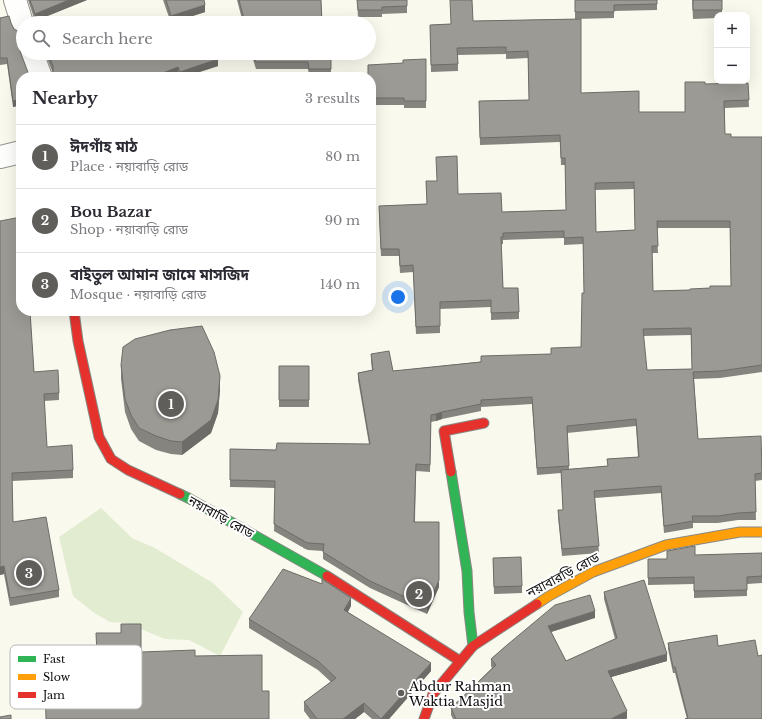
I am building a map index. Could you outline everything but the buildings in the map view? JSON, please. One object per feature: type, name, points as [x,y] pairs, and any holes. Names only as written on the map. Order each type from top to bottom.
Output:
[{"type":"street","points":[[15,0],[20,16]]},
{"type":"street","points":[[35,60],[39,72]]},
{"type":"street","points":[[0,157],[16,153]]},
{"type":"street","name":"নয়াবাড়ি রোড","points":[[75,316],[78,341],[99,438],[111,459],[128,470],[190,499],[321,572],[460,661]]},
{"type":"street","points":[[472,646],[467,570],[444,431],[484,423]]},
{"type":"street","name":"নয়াবারড়ি রোড","points":[[424,719],[433,694],[472,646],[548,596],[593,572],[666,545],[740,532],[762,532]]},
{"type":"green space","points":[[101,508],[132,538],[155,548],[213,583],[243,612],[220,656],[189,640],[165,639],[126,623],[110,622],[93,612],[73,596],[59,537]]},
{"type":"traffic: fast","points":[[451,472],[467,571],[469,612],[473,646]]},
{"type":"traffic: fast","points":[[180,494],[327,576]]},
{"type":"traffic: slow","points":[[537,604],[593,572],[666,545],[740,532],[762,532]]},
{"type":"traffic: jam","points":[[75,316],[78,341],[99,437],[111,459],[128,470],[180,494]]},
{"type":"traffic: jam","points":[[451,472],[444,431],[484,423]]},
{"type":"traffic: jam","points":[[327,576],[460,661]]},
{"type":"traffic: jam","points":[[424,719],[433,694],[473,646],[537,604]]},
{"type":"place","name":"ঈদগাঁহ মাঠ","points":[[171,404]]},
{"type":"place","name":"বাইতুল আমান জামে মাসজিদ","points":[[29,573]]},
{"type":"place","name":"Bou Bazar","points":[[419,594]]},
{"type":"place","name":"Abdur Rahman Waktia Masjid","points":[[401,693]]}]
